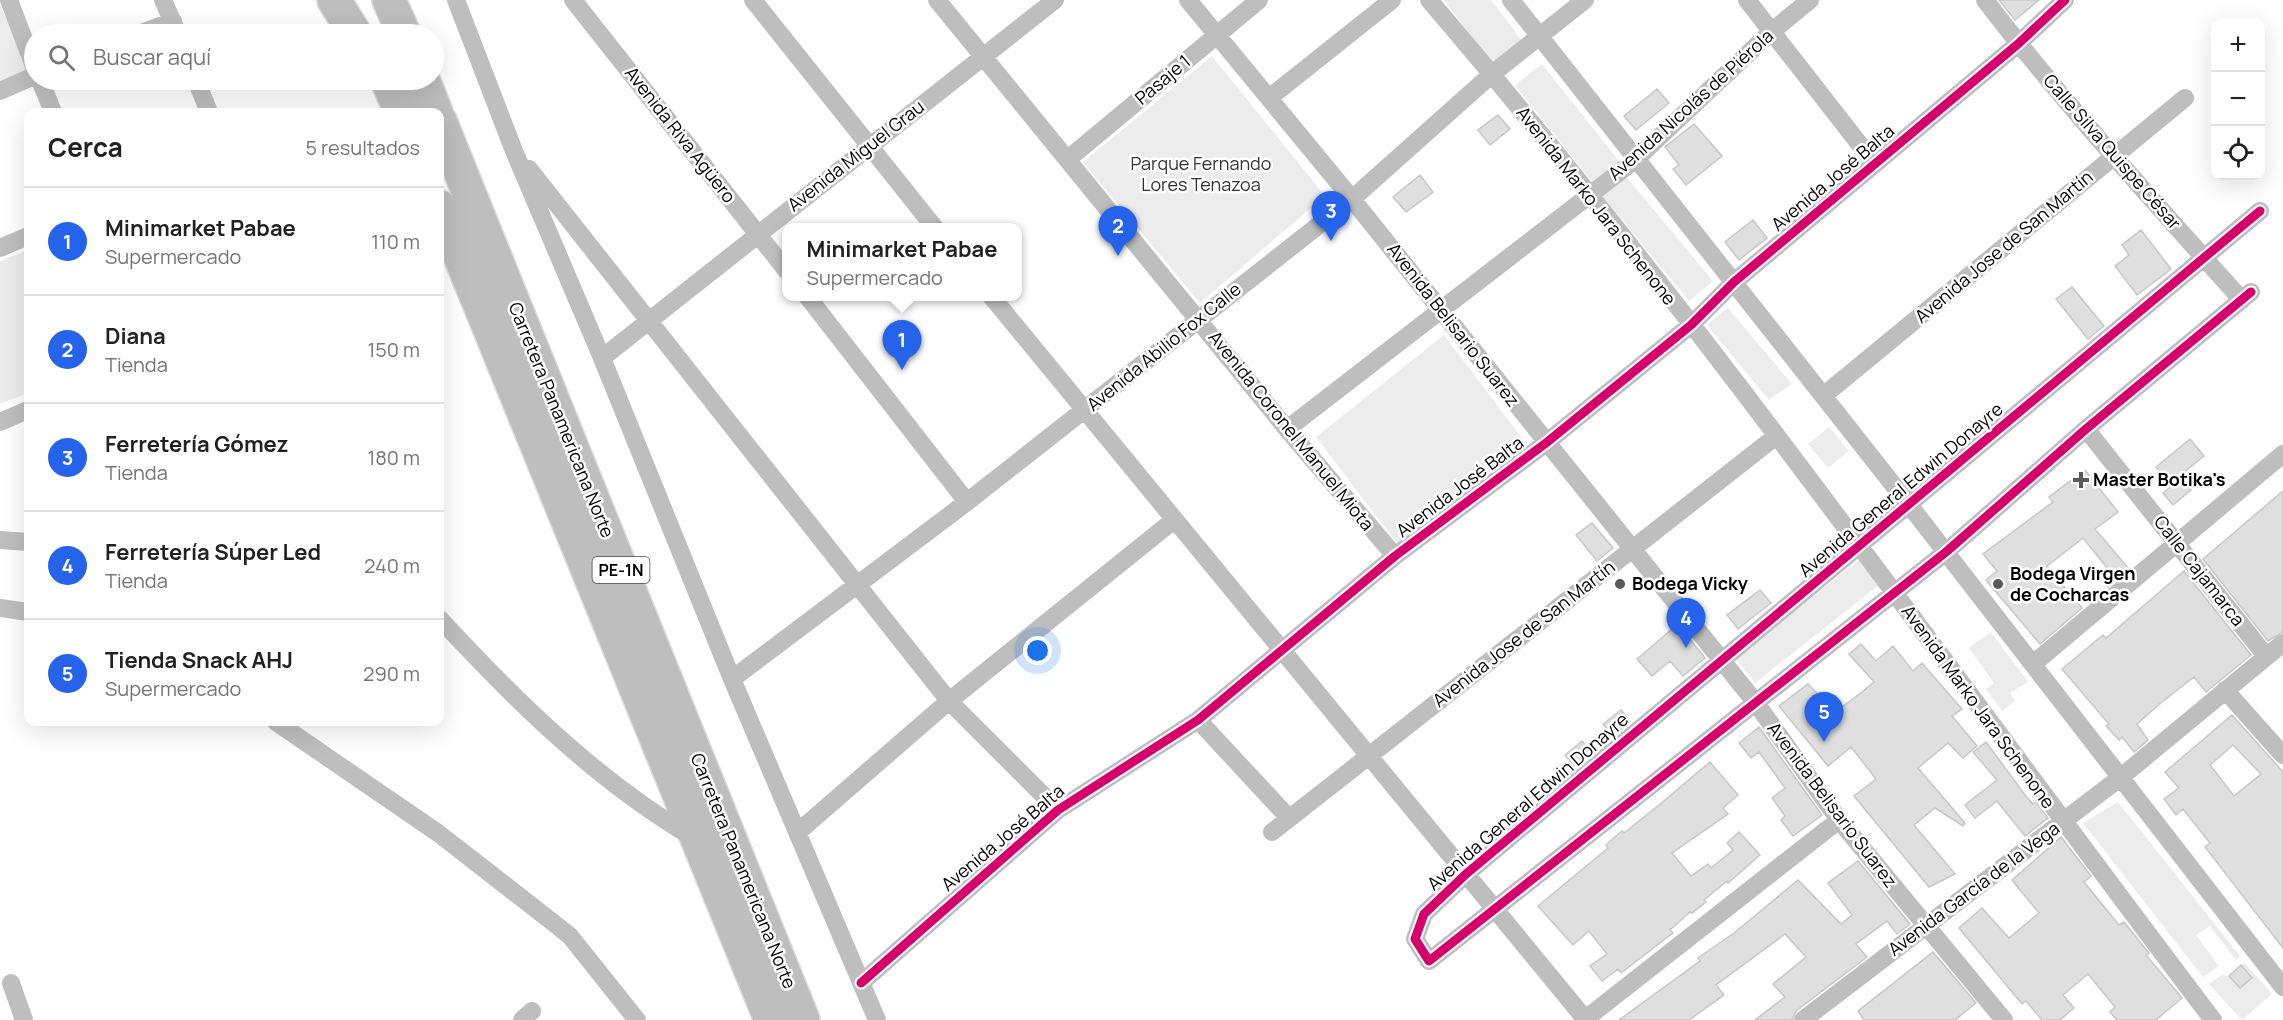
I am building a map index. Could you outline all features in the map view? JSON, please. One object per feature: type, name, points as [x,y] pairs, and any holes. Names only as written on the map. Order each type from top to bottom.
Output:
[{"type":"highway","points":[[334,0],[349,24]]},
{"type":"highway","points":[[352,0],[363,24]]},
{"type":"highway","points":[[389,0],[400,24]]},
{"type":"highway","points":[[398,0],[403,24]]},
{"type":"highway","points":[[391,90],[399,108]]},
{"type":"highway","points":[[427,90],[434,108]]},
{"type":"highway","name":"Carretera Panamericana Norte","points":[[444,131],[803,1020]]},
{"type":"highway","name":"Carretera Panamericana Norte","points":[[444,217],[771,1020]]},
{"type":"street","points":[[9,0],[24,40]]},
{"type":"street","points":[[162,0],[174,24]]},
{"type":"street","points":[[456,0],[514,151],[602,358],[732,679],[877,1020]]},
{"type":"street","name":"Avenida Riva Agüero","points":[[573,0],[782,265]]},
{"type":"street","points":[[753,0],[932,223]]},
{"type":"street","name":"Avenida Coronel Manuel Miota","points":[[937,0],[1287,429],[1395,556]]},
{"type":"street","name":"Avenida Miguel Grau","points":[[602,358],[1055,0]]},
{"type":"street","name":"Avenida Belisario Suarez","points":[[1188,0],[1352,199],[1631,550],[1756,703],[1839,819],[1924,926],[2004,1020]]},
{"type":"street","name":"Pasaje 1","points":[[1068,159],[1259,0]]},
{"type":"street","points":[[1269,98],[1392,0]]},
{"type":"street","name":"Avenida Marko Jara Schenone","points":[[1429,0],[1492,74],[1691,325],[1861,547],[2063,823],[2213,1020]]},
{"type":"street","points":[[1510,0],[1910,506],[2283,987]]},
{"type":"street","name":"Avenida Abilio Fox Calle","points":[[732,679],[967,502],[1352,199],[1492,74],[1585,0]]},
{"type":"street","points":[[1747,0],[1875,164]]},
{"type":"street","name":"Avenida Nicolás de Piérola","points":[[1287,429],[1635,160],[1771,32],[1810,0]]},
{"type":"street","name":"Calle Silva Quispe César","points":[[1986,0],[2018,44],[2114,156],[2203,256],[2246,296]]},
{"type":"street","name":"Avenida José Balta","points":[[861,982],[1058,810],[1198,720],[1395,556],[1546,443],[1691,325],[1734,282],[2018,44],[2065,0]]},
{"type":"street","points":[[0,91],[24,80]]},
{"type":"street","points":[[44,90],[51,108]]},
{"type":"street","points":[[200,90],[207,108]]},
{"type":"street","name":"Avenida Jose de San Martín","points":[[1823,396],[2185,98]]},
{"type":"street","points":[[514,151],[949,701],[1058,810]]},
{"type":"street","name":"Avenida General Edwin Donayre","points":[[2246,296],[2086,429],[1946,552],[1429,961],[1414,939],[1424,914],[1466,874],[1720,660],[1861,547],[2203,256],[2260,211]]},
{"type":"street","points":[[0,248],[24,238]]},
{"type":"street","points":[[810,301],[967,502]]},
{"type":"street","points":[[994,301],[1585,1020],[1839,819]]},
{"type":"street","points":[[0,422],[24,412]]},
{"type":"street","name":"Calle Cajamarca","points":[[2086,429],[2266,656]]},
{"type":"street","name":"Avenida Jose de San Martín","points":[[1272,832],[1775,437]]},
{"type":"street","points":[[2033,664],[2283,454]]},
{"type":"street","points":[[798,832],[949,701],[1174,520]]},
{"type":"street","points":[[0,540],[24,542]]},
{"type":"street","points":[[0,608],[24,611]]},
{"type":"street","points":[[444,623],[485,668],[561,738],[654,815],[698,840]]},
{"type":"street","name":"Avenida García de la Vega","points":[[1803,1020],[1924,926],[2063,823],[2283,643]]},
{"type":"street","points":[[2225,690],[2283,755]]},
{"type":"street","points":[[1198,720],[1289,818]]},
{"type":"street","points":[[282,726],[438,834],[570,936],[637,1020]]},
{"type":"street","points":[[11,983],[24,1020]]},
{"type":"green space","points":[[1444,0],[1491,0],[1525,45],[1495,67]]},
{"type":"green space","points":[[0,5],[24,60],[24,73],[0,83]]},
{"type":"green space","name":"Parque Fernando Lores Tenazoa","points":[[1212,56],[1325,196],[1200,303],[1083,162]]},
{"type":"green space","points":[[1542,64],[1619,161],[1592,182],[1515,85]]},
{"type":"green space","points":[[1624,174],[1713,281],[1689,301],[1600,193]]},
{"type":"green space","points":[[24,252],[24,395],[0,404],[0,261]]},
{"type":"green space","points":[[1728,308],[1792,384],[1769,400],[1707,325]]},
{"type":"green space","points":[[1444,335],[1525,442],[1399,546],[1316,437]]},
{"type":"green space","points":[[1829,427],[1849,451],[1828,468],[1808,444]]},
{"type":"green space","points":[[1859,560],[1879,585],[1755,683],[1735,658]]},
{"type":"green space","points":[[1991,632],[2028,682],[2010,693],[2015,701],[2002,711],[1986,689],[1994,683],[1969,648]]},
{"type":"green space","points":[[2118,802],[2240,956],[2236,960],[2210,926],[2196,935],[2219,966],[2203,977],[2083,823]]},
{"type":"green space","points":[[2245,963],[2272,994],[2242,1020],[2209,984],[2222,975],[2229,976],[2240,988],[2252,978],[2241,965]]},
{"type":"building","points":[[1999,0],[2039,0],[2015,20]]},
{"type":"building","points":[[1657,89],[1669,103],[1636,130],[1624,116]]},
{"type":"building","points":[[1498,115],[1510,129],[1490,145],[1478,130]]},
{"type":"building","points":[[1694,124],[1722,156],[1686,185],[1673,169],[1679,165],[1665,147]]},
{"type":"building","points":[[1420,175],[1433,192],[1406,212],[1393,197]]},
{"type":"building","points":[[1753,220],[1767,238],[1739,260],[1725,242]]},
{"type":"building","points":[[2141,230],[2171,269],[2137,295],[2115,266],[2129,255],[2122,245]]},
{"type":"building","points":[[2072,287],[2104,326],[2088,339],[2056,299]]},
{"type":"building","points":[[2190,439],[2204,456],[2170,484],[2156,467]]},
{"type":"building","points":[[2085,470],[2118,512],[2095,529],[2129,569],[2108,587],[2099,576],[2108,569],[2083,538],[2047,566],[2082,608],[2040,644],[1986,580],[1997,571],[1983,554],[2053,502],[2049,497]]},
{"type":"building","points":[[2181,478],[2191,490],[2173,505],[2163,493]]},
{"type":"building","points":[[2283,491],[2283,632],[2268,641],[2203,559]]},
{"type":"building","points":[[1592,523],[1613,548],[1597,561],[1576,535]]},
{"type":"building","points":[[2184,571],[2251,655],[2206,692],[2194,677],[2162,702],[2137,724],[2148,740],[2134,752],[2122,737],[2119,740],[2106,726],[2109,724],[2062,669],[2103,635],[2106,638]]},
{"type":"building","points":[[1760,590],[1771,603],[1738,629],[1727,615]]},
{"type":"building","points":[[1678,624],[1705,658],[1683,676],[1670,661],[1652,676],[1637,659]]},
{"type":"building","points":[[1861,644],[1876,661],[1893,646],[1913,671],[1922,663],[1962,709],[1952,716],[1977,746],[1963,758],[1948,743],[1918,768],[1965,823],[1963,826],[1935,808],[1914,825],[1955,874],[1929,887],[1854,796],[1876,779],[1851,747],[1828,766],[1779,706],[1808,684],[1835,712],[1862,692],[1874,682],[1849,654]]},
{"type":"building","points":[[1621,710],[1630,721],[1613,736],[1603,724]]},
{"type":"building","points":[[2232,715],[2283,772],[2283,948],[2205,847],[2210,843],[2183,809],[2176,815],[2164,799],[2179,788],[2165,772]],"holes":[[[2233,745],[2261,774],[2234,796],[2210,765]]]},
{"type":"building","points":[[1759,727],[1822,815],[1793,836],[1781,820],[1785,816],[1772,798],[1785,788],[1759,752],[1751,758],[1739,743]]},
{"type":"building","points":[[1582,741],[1591,752],[1574,766],[1565,755]]},
{"type":"building","points":[[1986,742],[2025,795],[2033,804],[2036,802],[2048,818],[2025,836],[1997,801],[1975,818],[1965,805],[1997,780],[1973,752]]},
{"type":"building","points":[[1710,762],[1738,795],[1723,808],[1728,814],[1672,853],[1691,876],[1708,864],[1711,868],[1733,850],[1727,843],[1739,832],[1760,855],[1704,900],[1706,902],[1692,913],[1690,912],[1670,930],[1673,933],[1621,973],[1618,969],[1602,981],[1590,966],[1607,954],[1589,931],[1573,945],[1538,906],[1608,848],[1606,845],[1622,831],[1624,833]]},
{"type":"building","points":[[2061,837],[2091,876],[2084,882],[2119,925],[2124,922],[2149,953],[2146,955],[2182,998],[2156,1020],[2117,1020],[2110,1012],[2115,1007],[2088,974],[2063,995],[2074,1008],[2060,1020],[2042,1020],[2026,1001],[2022,1004],[1959,928],[1982,908],[2009,938],[2039,913],[2012,880]]},
{"type":"building","points":[[1858,861],[1910,924],[1897,934],[1887,921],[1856,944],[1867,957],[1796,1011],[1792,1020],[1755,1020],[1785,997],[1773,984],[1806,957],[1785,934],[1716,985],[1724,995],[1689,1020],[1619,1020],[1700,961],[1698,958],[1734,933],[1798,880],[1841,924],[1852,915],[1828,883]]},
{"type":"building","points":[[1933,952],[1976,1003],[1955,1020],[1864,1020],[1858,1011]]},
{"type":"building","points":[[2241,965],[2252,978],[2240,988],[2229,976]]},
{"type":"cycle path","points":[[861,983],[1058,810],[1198,720],[1395,556],[1546,443],[1691,325],[1734,282],[2018,44],[2065,0]]},
{"type":"cycle path","points":[[2251,292],[2086,429],[1946,552],[1429,961],[1415,939],[1424,914],[1466,874],[2260,211]]},
{"type":"place","name":"Ferretería Gómez","points":[[1331,241]]},
{"type":"place","name":"Diana","points":[[1118,256]]},
{"type":"place","name":"Minimarket Pabae","points":[[902,370]]},
{"type":"place","name":"Master Botika's","points":[[2081,480]]},
{"type":"place","name":"Bodega Vicky","points":[[1620,584]]},
{"type":"place","name":"Bodega Virgen de Cocharcas","points":[[1998,584]]},
{"type":"place","name":"Ferretería Súper Led","points":[[1686,648]]},
{"type":"place","name":"Tienda Snack AHJ","points":[[1824,742]]}]
